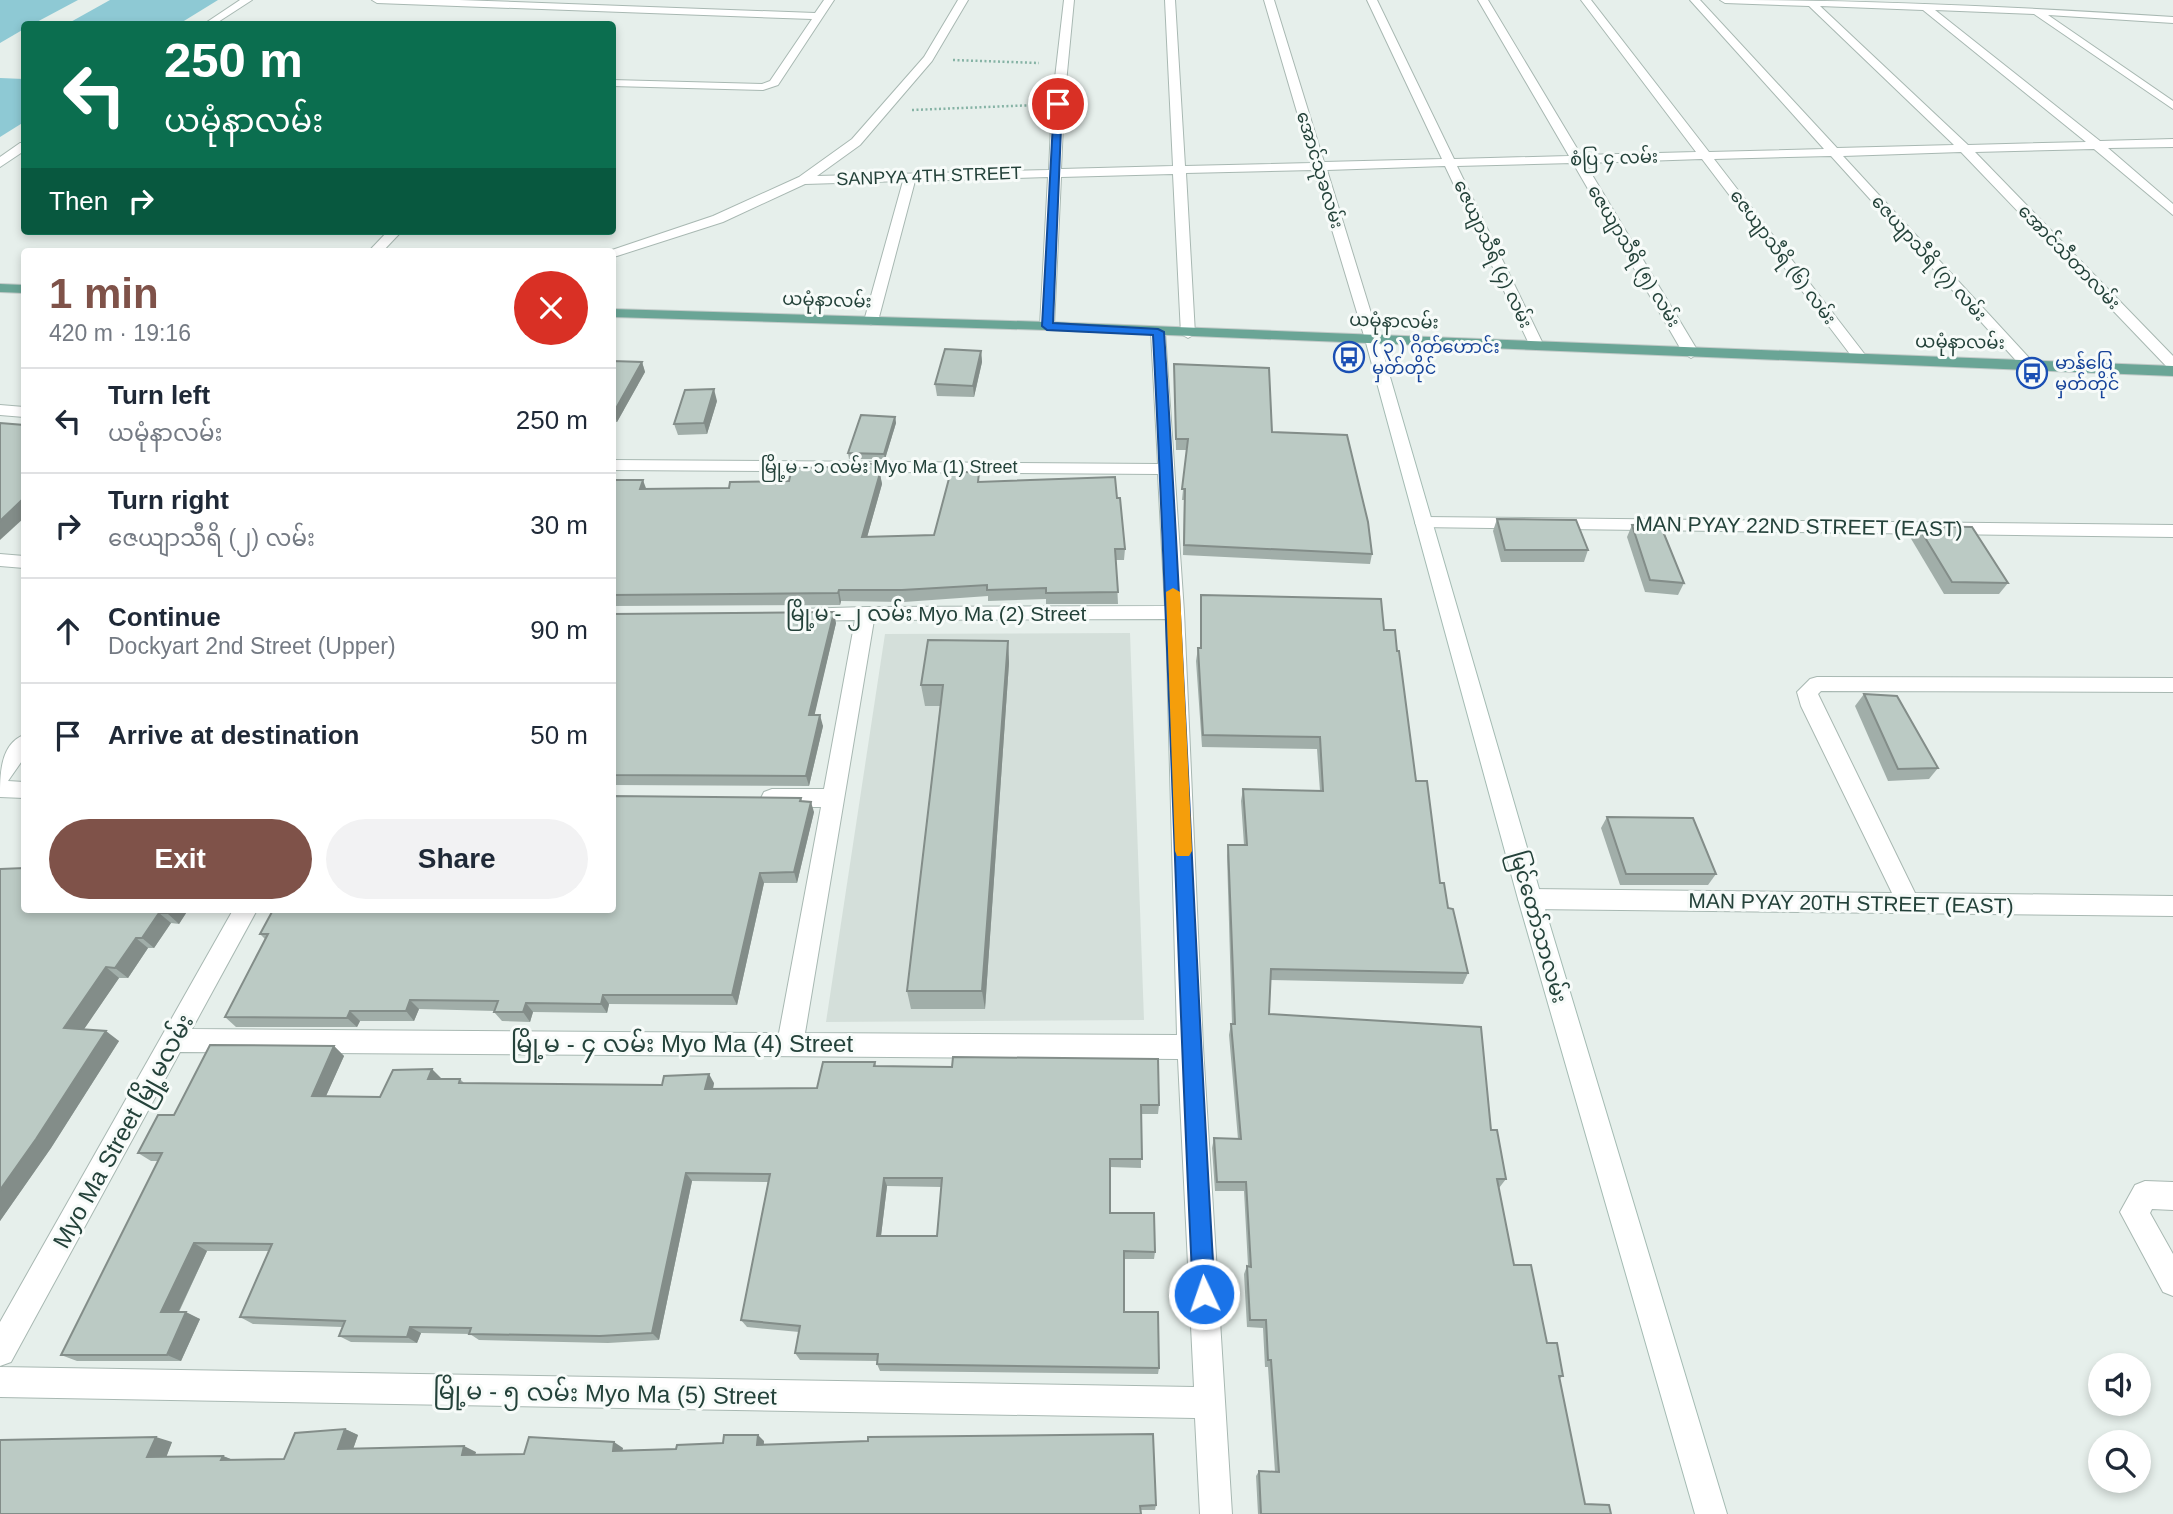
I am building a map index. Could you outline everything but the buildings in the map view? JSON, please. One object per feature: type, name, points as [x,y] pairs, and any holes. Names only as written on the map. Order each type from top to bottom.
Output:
[{"type":"main road","points":[[0,288],[21,289]]},
{"type":"main road","name":"ယမုံနာလမ်း","points":[[616,313],[1047,326],[1188,334],[2026,363],[2173,371]]},
{"type":"street","points":[[214,21],[247,0]]},
{"type":"street","points":[[377,0],[818,16]]},
{"type":"street","points":[[616,83],[763,88],[774,83],[829,0]]},
{"type":"street","points":[[616,252],[718,219],[803,180],[856,142],[880,111],[928,59],[963,0]]},
{"type":"street","points":[[1047,326],[1058,104],[1069,0]]},
{"type":"street","points":[[1170,0],[1188,334]]},
{"type":"street","name":"အောင်သုခလမ်း","points":[[1269,0],[1372,340]]},
{"type":"street","name":"ဇေယျာသီရိ (၄) လမ်း","points":[[1372,0],[1537,346]]},
{"type":"street","name":"ဇေယျာသီရိ (၅) လမ်း","points":[[1483,0],[1691,353]]},
{"type":"street","name":"ဇေယျာသီရိ (၆) လမ်း","points":[[1586,0],[1861,359]]},
{"type":"street","name":"ဇေယျာသီရိ (၇) လမ်း","points":[[1695,0],[2026,363]]},
{"type":"street","points":[[1725,0],[2036,11],[2173,20]]},
{"type":"street","points":[[2024,0],[2173,106]]},
{"type":"street","name":"အောင်သီတာလမ်း","points":[[1810,2],[1964,148],[2173,365]]},
{"type":"street","points":[[1927,9],[2172,208]]},
{"type":"street","points":[[2161,20],[2173,28]]},
{"type":"street","name":"စံပြ ၄ လမ်း","points":[[1055,173],[2173,143]]},
{"type":"street","points":[[0,163],[21,148]]},
{"type":"street","name":"SANPYA 4TH STREET","points":[[803,180],[1055,173]]},
{"type":"street","points":[[871,321],[910,177]]},
{"type":"street","points":[[379,248],[391,235]]},
{"type":"street","points":[[1158,332],[1164,469],[1175,612],[1190,1047],[1216,1514]]},
{"type":"street","name":"မြင်တော်သာလမ်း","points":[[1372,340],[1530,899],[1711,1514]]},
{"type":"street","points":[[0,410],[21,412]]},
{"type":"street","name":"မြို့မ - ၁ လမ်း Myo Ma (1) Street","points":[[616,465],[1164,469]]},
{"type":"street","name":"MAN PYAY 22ND STREET (EAST)","points":[[1424,523],[2173,531]]},
{"type":"street","points":[[0,560],[21,562]]},
{"type":"street","name":"မြို့မ - ၂ လမ်း Myo Ma (2) Street","points":[[786,614],[1175,612]]},
{"type":"street","points":[[790,1044],[866,613]]},
{"type":"street","points":[[1909,904],[1811,706],[1807,692],[1817,684],[2173,685]]},
{"type":"street","points":[[0,776],[21,747]]},
{"type":"street","points":[[0,789],[21,790]]},
{"type":"street","points":[[751,798],[834,799]]},
{"type":"street","name":"MAN PYAY 20TH STREET (EAST)","points":[[1530,899],[2173,906]]},
{"type":"street","name":"Myo Ma Street မြို့မလမ်း","points":[[0,1351],[243,913]]},
{"type":"street","name":"မြို့မ - ၄ လမ်း Myo Ma (4) Street","points":[[174,1040],[1190,1047]]},
{"type":"street","points":[[2173,1196],[2145,1195],[2134,1212],[2173,1282]]},
{"type":"street","name":"မြို့မ - ၅ လမ်း Myo Ma (5) Street","points":[[0,1382],[1211,1403]]},
{"type":"path","points":[[928,59],[1063,64]]},
{"type":"path","points":[[880,111],[1058,104]]},
{"type":"shaded area","points":[[1130,633],[1144,1020],[826,1022],[885,634]]},
{"type":"water","points":[[0,0],[78,0],[39,21],[21,21],[21,31],[0,43]]},
{"type":"water","points":[[110,0],[218,0],[184,21],[72,21]]},
{"type":"water","points":[[0,78],[21,79],[21,124],[0,137]]},
{"type":"slow traffic","points":[[1173,592],[1183,851]]},
{"type":"place","name":"( ၃ ) ဂိတ်ဟောင်း မှတ်တိုင်","points":[[1349,357]]},
{"type":"place","name":"မာန်ပြေ မှတ်တိုင်","points":[[2032,373]]},
{"type":"route","points":[[1058,104],[1047,326],[1158,332],[1164,469],[1175,612],[1190,1047],[1204,1294]]}]
